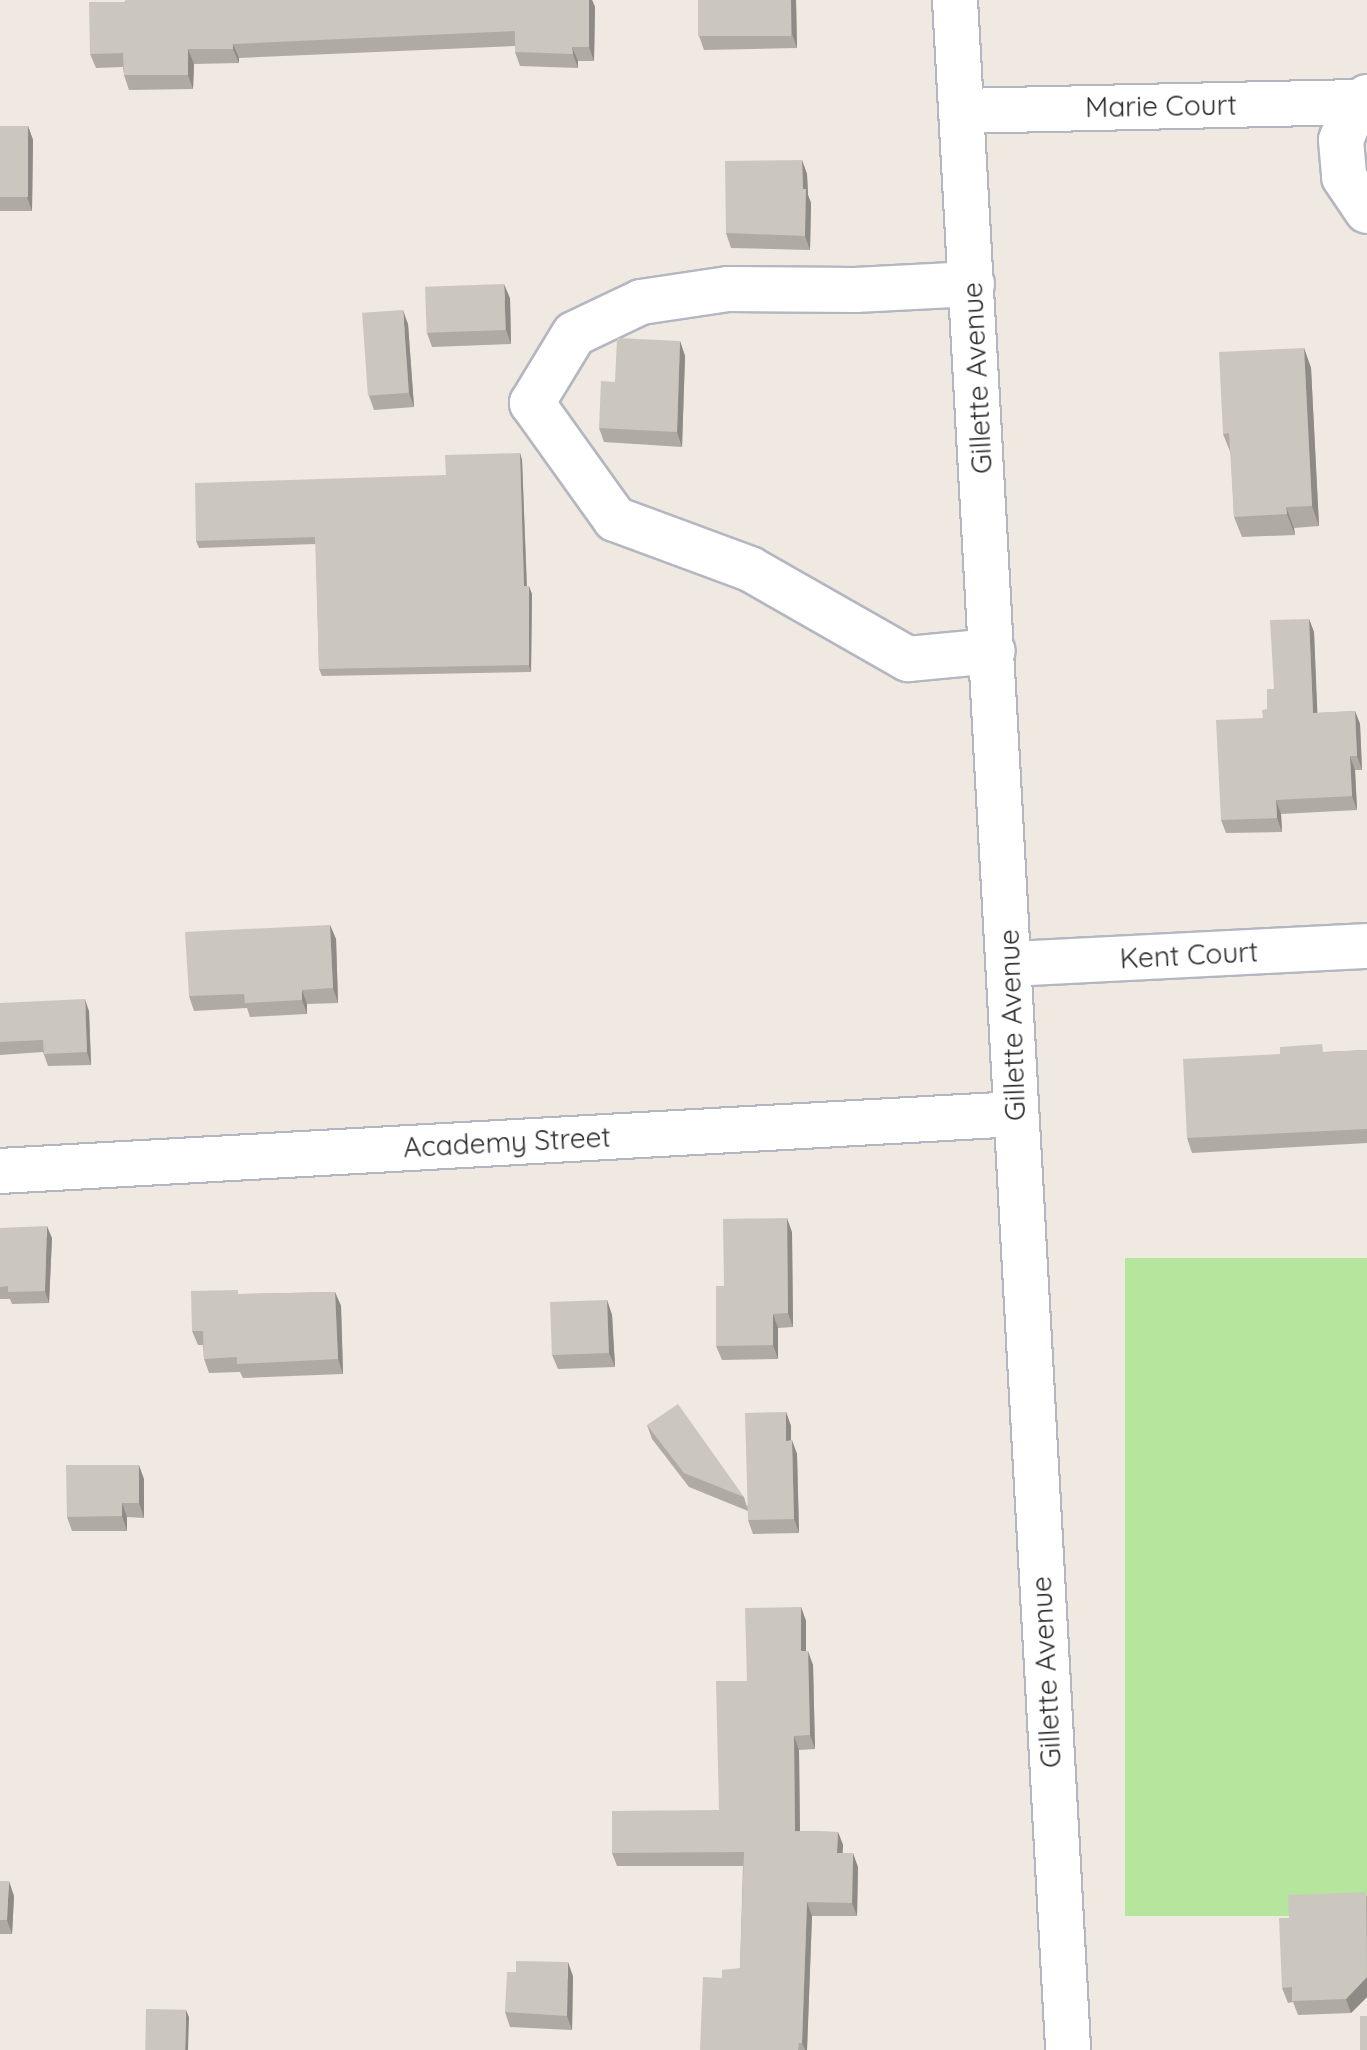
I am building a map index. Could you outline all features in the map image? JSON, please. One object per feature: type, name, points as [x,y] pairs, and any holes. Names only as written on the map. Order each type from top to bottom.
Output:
[{"type":"street","name":"Gillette Avenue","points":[[955,0],[1011,964],[1015,1114],[1068,2050]]},
{"type":"street","name":"Marie Court","points":[[961,111],[1364,100]]},
{"type":"street","name":"Marie Court","points":[[1364,100],[1341,140],[1344,177],[1367,211]]},
{"type":"street","points":[[972,284],[855,290],[728,289],[641,302],[574,334],[532,403],[615,519],[750,569],[908,659],[993,651]]},
{"type":"street","name":"Kent Court","points":[[1011,964],[1367,946]]},
{"type":"street","name":"Academy Street","points":[[0,1171],[1015,1114]]},
{"type":"green space","points":[[1125,1258],[1367,1258],[1367,1916],[1125,1916]]},
{"type":"building","points":[[589,0],[589,47],[572,47],[573,54],[515,52],[515,31],[233,44],[233,49],[188,49],[188,75],[124,75],[123,53],[90,54],[89,2]]},
{"type":"building","points":[[698,0],[791,0],[791,36],[698,36]]},
{"type":"building","points":[[0,126],[28,126],[28,197],[0,197]]},
{"type":"building","points":[[802,160],[803,189],[806,189],[805,236],[726,233],[725,161]]},
{"type":"building","points":[[504,284],[506,330],[427,333],[425,287]]},
{"type":"building","points":[[403,310],[409,393],[368,396],[362,313]]},
{"type":"building","points":[[617,338],[680,341],[677,432],[599,428],[601,381],[615,382]]},
{"type":"building","points":[[1304,348],[1312,506],[1286,507],[1287,514],[1234,517],[1229,433],[1223,434],[1219,352]]},
{"type":"building","points":[[520,453],[524,586],[529,586],[529,665],[319,669],[315,537],[196,541],[195,483],[446,475],[445,455]]},
{"type":"building","points":[[1309,619],[1313,713],[1355,711],[1357,756],[1350,756],[1352,796],[1276,800],[1277,818],[1221,820],[1216,720],[1263,718],[1262,710],[1267,709],[1267,689],[1274,689],[1270,620]]},
{"type":"building","points":[[330,925],[333,988],[302,990],[302,1000],[245,1003],[244,994],[189,996],[185,932]]},
{"type":"building","points":[[85,999],[87,1052],[44,1054],[43,1040],[0,1042],[0,1003]]},
{"type":"building","points":[[1322,1044],[1323,1052],[1367,1050],[1367,1129],[1187,1138],[1183,1059],[1280,1054],[1280,1047]]},
{"type":"building","points":[[787,1218],[788,1313],[773,1314],[773,1345],[716,1346],[716,1286],[724,1286],[723,1219]]},
{"type":"building","points":[[47,1226],[45,1291],[8,1292],[8,1286],[0,1287],[0,1228]]},
{"type":"building","points":[[238,1290],[238,1294],[335,1292],[338,1359],[237,1364],[237,1357],[204,1359],[203,1331],[192,1331],[191,1291]]},
{"type":"building","points":[[607,1300],[609,1353],[552,1355],[550,1302]]},
{"type":"building","points":[[678,1404],[744,1497],[684,1473],[647,1425]]},
{"type":"building","points":[[786,1412],[786,1441],[792,1440],[794,1519],[748,1520],[745,1413]]},
{"type":"building","points":[[66,1465],[139,1465],[139,1503],[122,1503],[122,1516],[67,1517]]},
{"type":"building","points":[[801,1607],[801,1651],[808,1651],[810,1735],[794,1736],[795,1831],[838,1832],[837,1853],[853,1853],[852,1903],[807,1902],[802,2043],[799,2043],[798,2050],[700,2050],[703,1977],[722,1978],[722,1970],[740,1968],[744,1852],[612,1853],[612,1811],[719,1810],[716,1681],[747,1681],[745,1608]]},
{"type":"building","points":[[0,1881],[9,1881],[7,1920],[0,1920]]},
{"type":"building","points":[[1366,1892],[1367,1977],[1346,1999],[1292,2001],[1292,1987],[1282,1988],[1279,1918],[1289,1918],[1288,1895]]},
{"type":"building","points":[[516,1961],[568,1962],[567,2016],[505,2012],[507,1972],[516,1972]]},
{"type":"building","points":[[146,2009],[186,2010],[185,2050],[145,2050]]},
{"type":"building","points":[[1360,2016],[1367,2016],[1367,2050],[1360,2050]]}]
